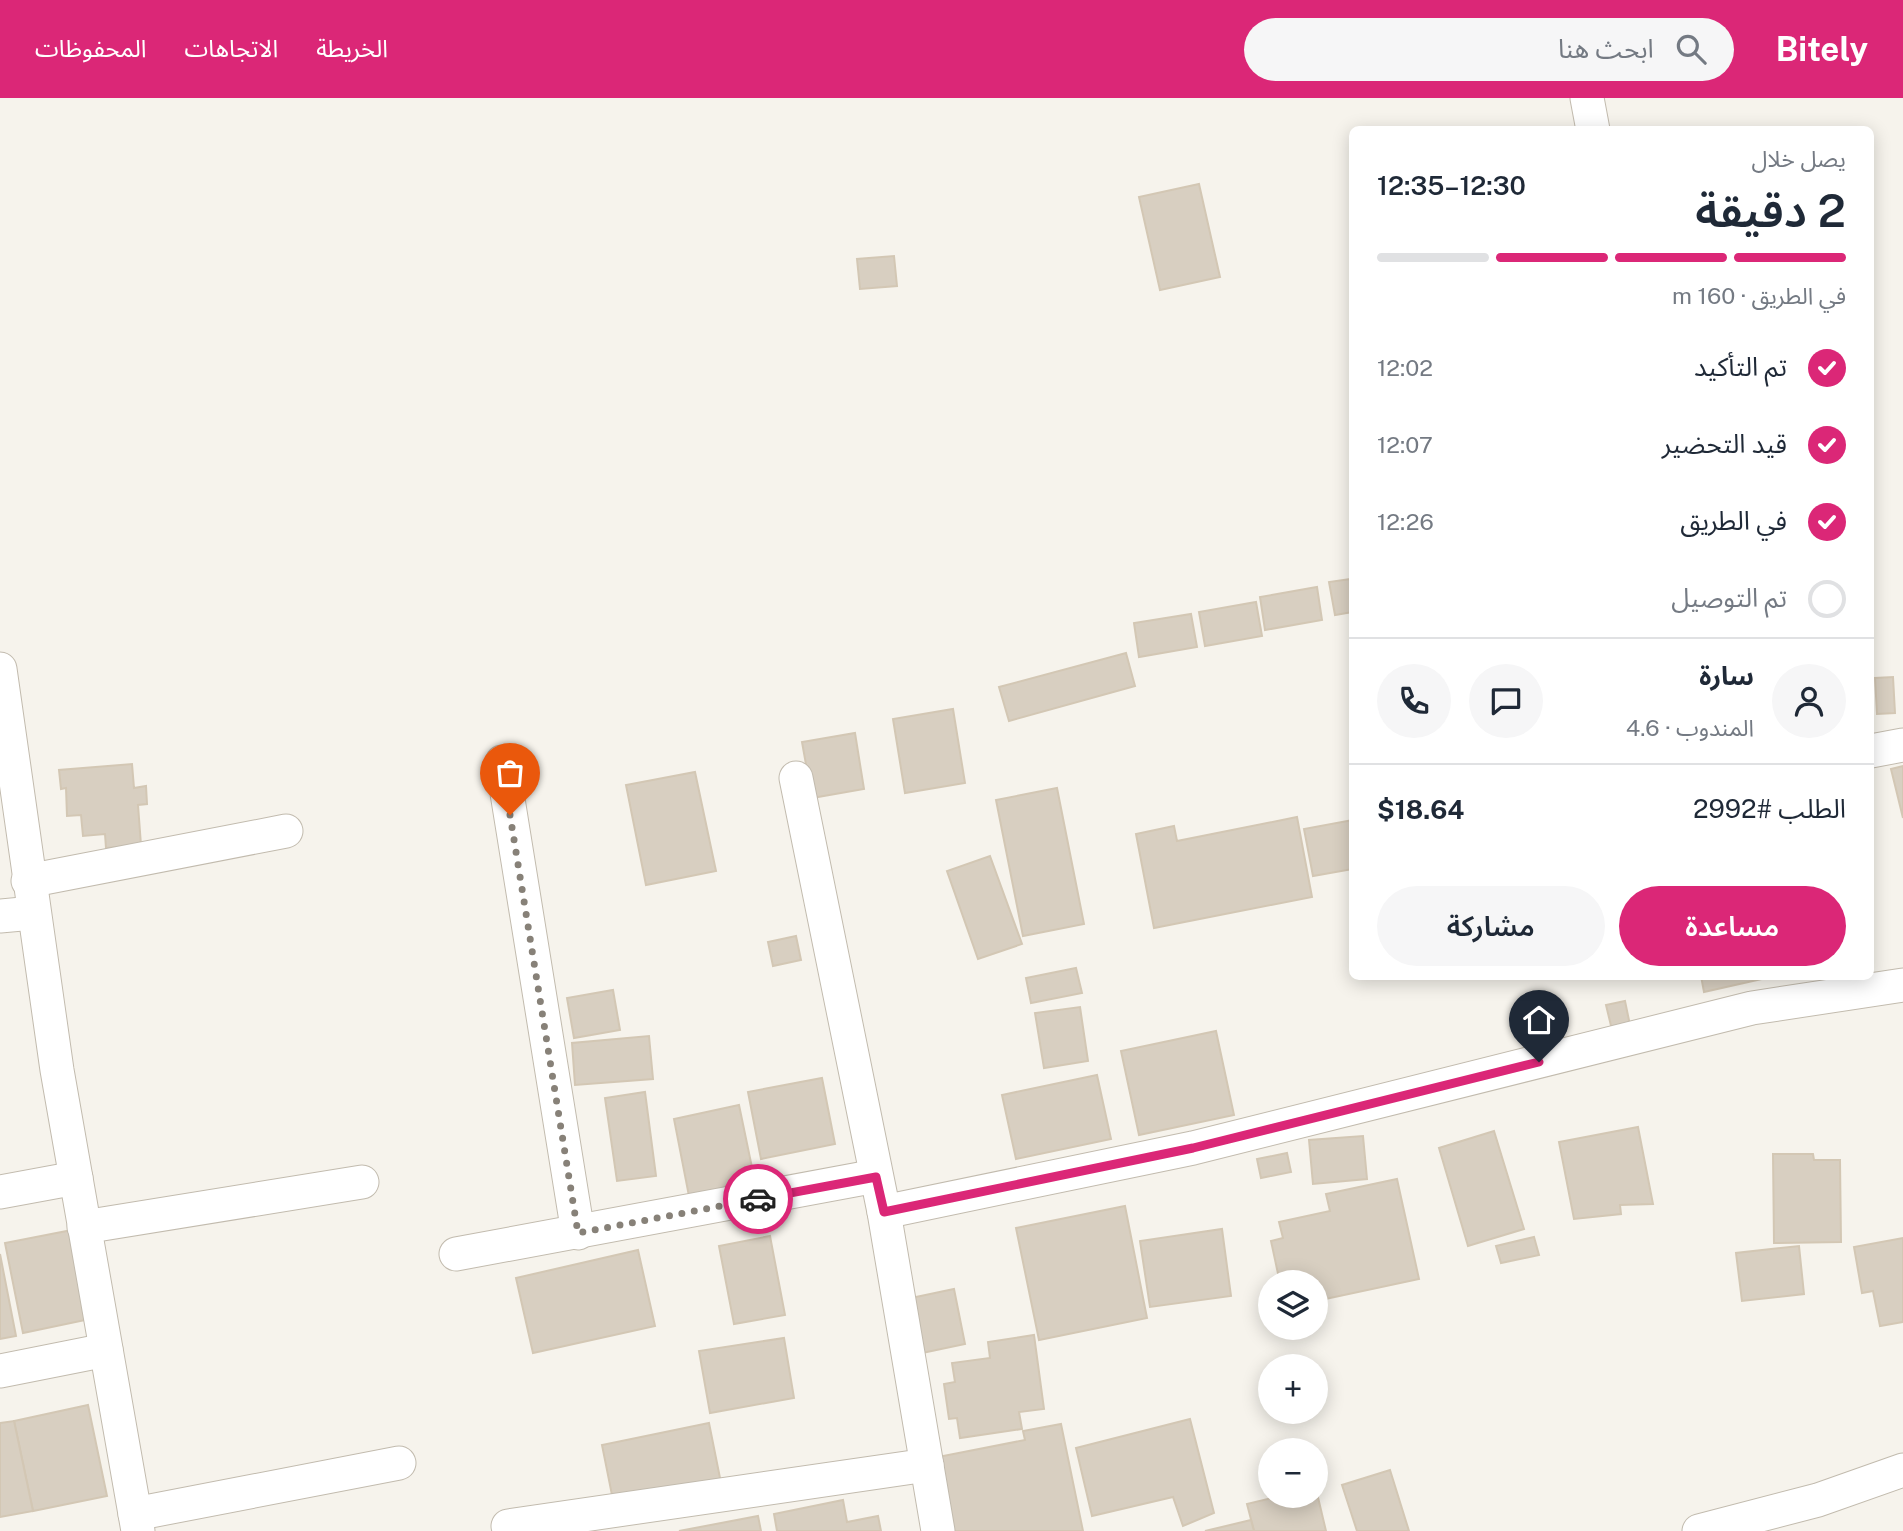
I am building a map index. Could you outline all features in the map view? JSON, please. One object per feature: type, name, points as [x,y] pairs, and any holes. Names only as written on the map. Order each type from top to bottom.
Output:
[{"type":"street","points":[[1587,98],[1592,126]]},
{"type":"street","points":[[0,668],[31,897],[76,1178],[136,1523],[399,1463]]},
{"type":"street","points":[[1874,750],[1903,745]]},
{"type":"street","points":[[502,762],[578,1233]]},
{"type":"street","points":[[796,778],[884,1212],[938,1531]]},
{"type":"street","points":[[0,916],[31,897],[286,831]]},
{"type":"street","points":[[884,1212],[1193,1148],[1752,1008],[1903,985]]},
{"type":"street","points":[[456,1254],[876,1177]]},
{"type":"street","points":[[0,1192],[76,1178]]},
{"type":"street","points":[[85,1227],[362,1182]]},
{"type":"street","points":[[0,1371],[106,1350]]},
{"type":"street","points":[[508,1526],[927,1465]]},
{"type":"street","points":[[1699,1531],[1818,1500],[1903,1470]]},
{"type":"building","points":[[1199,184],[1220,277],[1160,290],[1139,197]]},
{"type":"building","points":[[894,256],[897,286],[860,289],[857,259]]},
{"type":"building","points":[[1349,579],[1349,613],[1335,615],[1329,582]]},
{"type":"building","points":[[1317,587],[1322,620],[1265,630],[1260,597]]},
{"type":"building","points":[[1256,602],[1262,636],[1205,646],[1199,612]]},
{"type":"building","points":[[1191,614],[1197,647],[1139,657],[1134,623]]},
{"type":"building","points":[[1126,653],[1135,686],[1009,721],[999,687]]},
{"type":"building","points":[[1893,677],[1895,713],[1877,714],[1875,678]]},
{"type":"building","points":[[953,709],[965,783],[905,793],[893,719]]},
{"type":"building","points":[[855,733],[864,789],[812,798],[802,742]]},
{"type":"building","points":[[132,764],[134,788],[146,786],[147,804],[138,805],[141,845],[106,848],[105,834],[83,836],[81,815],[67,816],[66,788],[61,789],[59,770]]},
{"type":"building","points":[[1903,766],[1903,818],[1891,769]]},
{"type":"building","points":[[695,772],[716,871],[646,885],[626,785]]},
{"type":"building","points":[[1057,788],[1084,924],[1023,936],[996,800]]},
{"type":"building","points":[[1297,817],[1312,897],[1154,928],[1136,834],[1174,826],[1177,841]]},
{"type":"building","points":[[1349,821],[1349,870],[1313,876],[1304,829]]},
{"type":"building","points":[[990,856],[1022,944],[978,959],[947,871]]},
{"type":"building","points":[[796,936],[801,960],[773,966],[768,942]]},
{"type":"building","points":[[1076,968],[1082,993],[1031,1003],[1026,978]]},
{"type":"building","points":[[1702,980],[1757,980],[1704,992]]},
{"type":"building","points":[[613,990],[620,1030],[574,1038],[567,998]]},
{"type":"building","points":[[1625,1001],[1631,1030],[1613,1034],[1606,1005]]},
{"type":"building","points":[[1080,1007],[1088,1061],[1044,1068],[1035,1013]]},
{"type":"building","points":[[1216,1031],[1234,1115],[1139,1135],[1121,1051]]},
{"type":"building","points":[[649,1036],[653,1079],[575,1085],[572,1043]]},
{"type":"building","points":[[1097,1075],[1111,1139],[1016,1159],[1002,1095]]},
{"type":"building","points":[[822,1078],[835,1144],[761,1159],[748,1092]]},
{"type":"building","points":[[645,1092],[656,1176],[617,1181],[605,1098]]},
{"type":"building","points":[[739,1105],[755,1182],[689,1196],[674,1119]]},
{"type":"building","points":[[1638,1127],[1653,1204],[1620,1205],[1621,1214],[1574,1219],[1559,1142]]},
{"type":"building","points":[[1494,1131],[1524,1229],[1468,1246],[1439,1148]]},
{"type":"building","points":[[1363,1136],[1367,1179],[1313,1184],[1309,1140]]},
{"type":"building","points":[[1287,1153],[1291,1172],[1261,1178],[1257,1159]]},
{"type":"building","points":[[1773,1154],[1813,1154],[1814,1160],[1840,1160],[1841,1242],[1774,1243]]},
{"type":"building","points":[[1397,1179],[1419,1279],[1328,1298],[1328,1270],[1277,1270],[1271,1241],[1283,1238],[1279,1222],[1330,1211],[1326,1194]]},
{"type":"building","points":[[1125,1206],[1147,1318],[1039,1340],[1016,1228]]},
{"type":"building","points":[[1222,1229],[1231,1296],[1150,1307],[1140,1241]]},
{"type":"building","points":[[72,1230],[90,1319],[23,1333],[5,1243]]},
{"type":"building","points":[[770,1236],[785,1315],[734,1324],[719,1246]]},
{"type":"building","points":[[1534,1237],[1539,1255],[1501,1263],[1496,1246]]},
{"type":"building","points":[[1903,1238],[1903,1322],[1880,1326],[1873,1291],[1862,1293],[1854,1247]]},
{"type":"building","points":[[1799,1246],[1804,1294],[1742,1301],[1736,1253]]},
{"type":"building","points":[[638,1250],[655,1326],[533,1353],[516,1278]]},
{"type":"building","points":[[0,1254],[16,1336],[0,1339]]},
{"type":"building","points":[[954,1289],[965,1344],[922,1353],[911,1298]]},
{"type":"building","points":[[1034,1335],[1044,1409],[1019,1412],[1022,1429],[960,1438],[957,1418],[949,1419],[944,1384],[955,1382],[952,1363],[990,1358],[988,1342]]},
{"type":"building","points":[[784,1338],[794,1398],[710,1413],[699,1351]]},
{"type":"building","points":[[88,1405],[107,1496],[33,1511],[14,1421]]},
{"type":"building","points":[[1190,1419],[1214,1513],[1183,1526],[1173,1497],[1092,1516],[1076,1448]]},
{"type":"building","points":[[14,1421],[33,1511],[0,1517],[0,1423]]},
{"type":"building","points":[[709,1423],[721,1483],[614,1505],[602,1445]]},
{"type":"building","points":[[1061,1424],[1083,1531],[953,1531],[938,1457],[1025,1440],[1023,1431]]},
{"type":"building","points":[[1390,1470],[1409,1531],[1357,1531],[1342,1485]]},
{"type":"building","points":[[843,1500],[847,1522],[878,1516],[881,1531],[777,1531],[774,1514]]},
{"type":"building","points":[[1258,1501],[1258,1508],[1321,1508],[1326,1531],[1254,1531],[1247,1504]]},
{"type":"building","points":[[758,1516],[761,1531],[679,1531]]},
{"type":"building","points":[[1251,1520],[1254,1531],[1205,1531]]},
{"type":"way so far","points":[[510,815],[578,1233],[758,1199]]},
{"type":"route","points":[[758,1199],[876,1177],[884,1212],[1193,1148],[1539,1062]]}]
